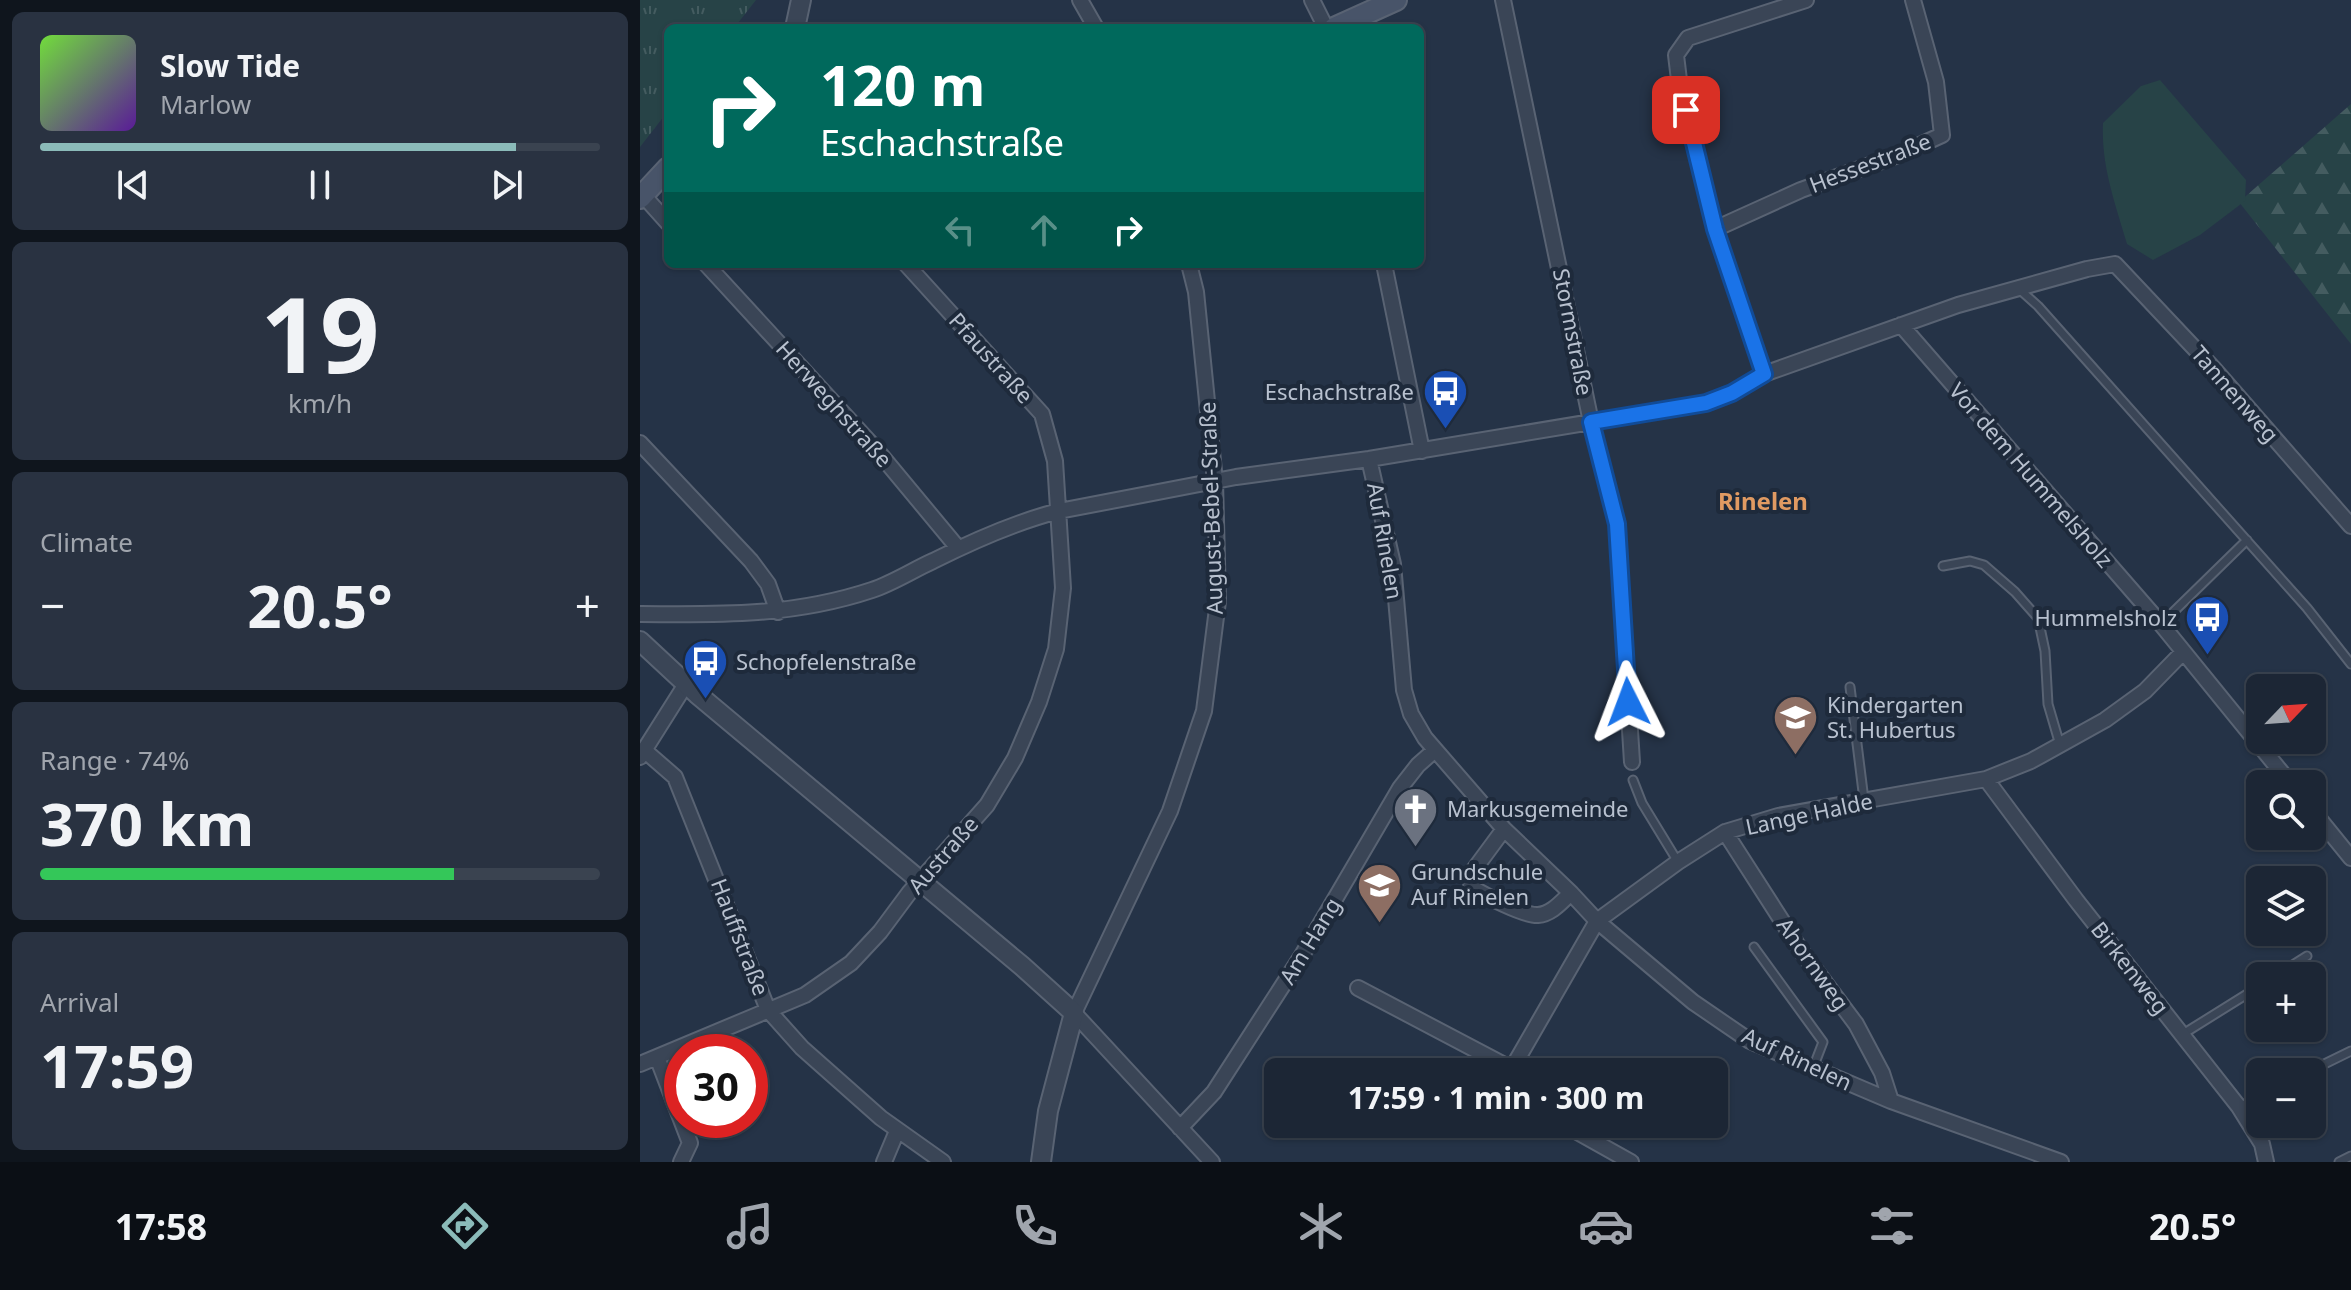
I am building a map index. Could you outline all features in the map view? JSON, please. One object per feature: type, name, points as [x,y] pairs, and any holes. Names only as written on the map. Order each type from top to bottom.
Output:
[{"type":"main road","points":[[1343,24],[1396,0]]},
{"type":"main road","points":[[641,197],[664,172]]},
{"type":"street","points":[[796,24],[801,0]]},
{"type":"street","points":[[1080,0],[1094,24]]},
{"type":"street","points":[[1312,0],[1324,24]]},
{"type":"street","name":"Stormstraße","points":[[1503,0],[1591,422],[1617,524],[1632,762]]},
{"type":"street","points":[[1764,374],[1715,229],[1679,80],[1676,55],[1688,38],[1806,0]]},
{"type":"street","name":"Hessestraße","points":[[1715,229],[1801,190],[1898,155],[1942,135],[1936,82],[1913,0]]},
{"type":"street","points":[[641,197],[664,219]]},
{"type":"street","name":"Tannenweg","points":[[2019,289],[2115,264],[2214,369],[2351,526]]},
{"type":"street","name":"Herweghstraße","points":[[710,268],[875,448],[958,548]]},
{"type":"street","name":"Pfaustraße","points":[[910,268],[1042,414],[1055,461],[1059,511]]},
{"type":"street","name":"August-Bebel-Straße","points":[[1074,1013],[1170,811],[1204,711],[1218,601],[1215,481],[1196,292],[1190,268]]},
{"type":"street","points":[[1385,268],[1422,451]]},
{"type":"street","points":[[640,614],[778,612],[811,606],[874,589],[958,548],[1059,511],[1215,481],[1422,451],[1706,403],[1732,393],[1764,374],[1958,305],[2019,289]]},
{"type":"street","name":"Vor dem Hummelsholz","points":[[1901,325],[2161,624],[2280,770]]},
{"type":"street","points":[[640,443],[751,561],[768,584],[778,612]]},
{"type":"street","name":"Auf Rinelen","points":[[1369,459],[1393,564],[1404,690],[1411,714],[1425,738],[1504,829],[1597,921],[1693,1002],[1750,1041],[1891,1101],[2061,1162]]},
{"type":"street","name":"Austraße","points":[[640,1064],[805,995],[851,963],[987,805],[1015,758],[1039,702],[1056,649],[1063,588],[1059,511]]},
{"type":"street","points":[[640,641],[686,684],[921,880],[1074,1013],[1212,1162]]},
{"type":"street","name":"Lange Halde","points":[[1517,1058],[1597,921],[1725,832],[1778,816],[1986,779],[2031,761],[2105,720],[2145,691],[2183,652]]},
{"type":"street","points":[[642,753],[686,684]]},
{"type":"street","name":"Am Hang","points":[[1180,1128],[1214,1092],[1301,957],[1400,788],[1435,750]]},
{"type":"street","name":"Hauffstraße","points":[[642,753],[675,777],[768,1010],[802,1048],[897,1131],[943,1162]]},
{"type":"street","name":"Birkenweg","points":[[1986,779],[2076,900],[2239,1107],[2262,1144],[2266,1162]]},
{"type":"street","points":[[2326,827],[2351,858]]},
{"type":"street","points":[[1504,829],[1473,871],[1471,887],[1493,900],[1538,915],[1552,910],[1571,893]]},
{"type":"street","name":"Ahornweg","points":[[1725,832],[1802,952],[1856,1024],[1882,1073],[1891,1101]]},
{"type":"street","points":[[1358,988],[1488,1058]]},
{"type":"street","points":[[1041,1162],[1048,1111],[1074,1013]]},
{"type":"street","points":[[657,1057],[690,1143],[681,1162]]},
{"type":"street","points":[[884,1162],[897,1131]]},
{"type":"street","points":[[1588,1138],[1631,1162]]},
{"type":"lane","points":[[2019,289],[2038,306],[2247,540],[2351,664]]},
{"type":"lane","points":[[2161,624],[2247,540]]},
{"type":"lane","points":[[1943,566],[1970,561],[1984,565],[2015,592],[2038,618],[2045,651],[2048,704],[2060,745]]},
{"type":"lane","points":[[1850,687],[1864,802]]},
{"type":"lane","points":[[1633,780],[1642,803],[1678,862]]},
{"type":"lane","points":[[1754,947],[1823,1042],[1813,1068]]},
{"type":"lane","points":[[2297,962],[2307,956]]},
{"type":"lane","points":[[2183,1034],[2246,995]]},
{"type":"lane","points":[[2326,1063],[2351,1051]]},
{"type":"lane","points":[[2239,1107],[2246,1104]]},
{"type":"lane","points":[[2339,1162],[2351,1156]]},
{"type":"green space","points":[[640,0],[756,0],[737,24],[664,24],[664,116],[640,147]]},
{"type":"green space","points":[[2160,80],[2246,180],[2245,201],[2200,235],[2153,260],[2127,244],[2107,169],[2103,123],[2141,86]]},
{"type":"green space","points":[[2351,104],[2351,344],[2239,202]]},
{"type":"place","name":"Eschachstraße","points":[[1445,431]]},
{"type":"place","name":"Hummelsholz","points":[[2208,657]]},
{"type":"place","name":"Schopfelenstraße","points":[[705,701]]},
{"type":"place","name":"Kindergarten St. Hubertus","points":[[1796,757]]},
{"type":"place","name":"Markusgemeinde","points":[[1416,848]]},
{"type":"place","name":"Grundschule Auf Rinelen","points":[[1380,924]]},
{"type":"district","name":"Rinelen","points":[[1763,502]]},
{"type":"route","points":[[1628,702],[1617,524],[1591,422],[1706,403],[1732,393],[1764,374],[1722,253],[1686,110]]}]
